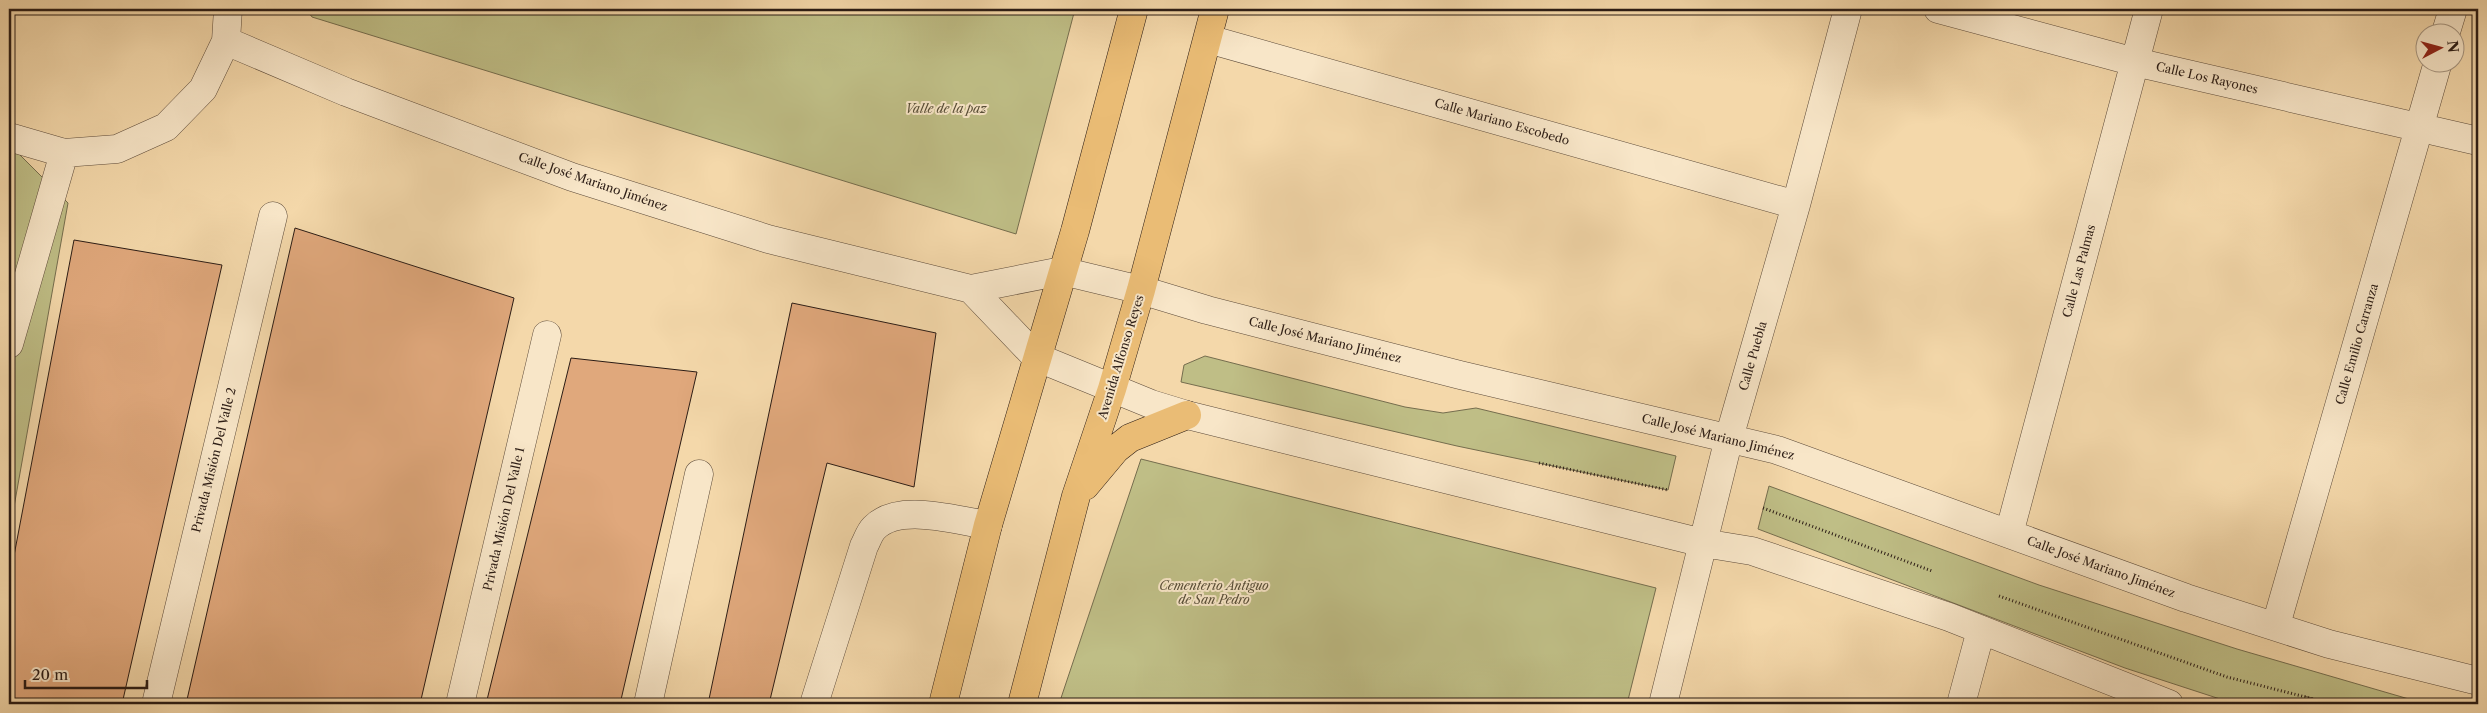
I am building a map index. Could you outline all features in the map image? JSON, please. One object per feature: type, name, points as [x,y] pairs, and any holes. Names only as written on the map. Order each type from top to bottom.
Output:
[{"type":"main road","points":[[944,704],[988,525],[1062,271],[1134,9]]},
{"type":"main road","name":"Avenida Alfonso Reyes","points":[[1022,704],[1076,496],[1112,389],[1141,290],[1215,9]]},
{"type":"main road","points":[[1076,496],[1116,449],[1130,438],[1187,415]]},
{"type":"street","points":[[9,137],[64,154],[117,149],[166,127],[203,90],[226,41],[228,9]]},
{"type":"street","name":"Calle Puebla","points":[[1663,704],[1729,438],[1796,205],[1848,9]]},
{"type":"street","name":"Calle Los Rayones","points":[[1938,9],[2135,62],[2478,141]]},
{"type":"street","name":"Calle Las Palmas","points":[[2009,534],[2149,9]]},
{"type":"street","points":[[2449,22],[2453,9]]},
{"type":"street","name":"Calle Mariano Escobedo","points":[[1208,39],[1796,205]]},
{"type":"street","name":"Calle José Mariano Jiménez","points":[[226,41],[346,92],[572,177],[768,239],[971,289],[1062,271],[1141,290],[1207,310],[1460,375],[1777,450],[2186,598],[2276,625],[2329,644],[2478,681]]},
{"type":"street","name":"Calle Emilio Carranza","points":[[2276,625],[2435,72]]},
{"type":"street","points":[[9,344],[64,154]]},
{"type":"street","name":"Privada Misión Del Valle 2","points":[[156,704],[273,216]]},
{"type":"street","points":[[971,289],[1036,357],[1112,389],[1187,415],[1703,543],[1752,550],[1981,630],[2169,704]]},
{"type":"street","name":"Privada Misión Del Valle 1","points":[[460,704],[547,335]]},
{"type":"street","points":[[648,704],[698,474]]},
{"type":"street","points":[[814,704],[864,546],[873,529],[890,517],[909,514],[988,525]]},
{"type":"street","points":[[1961,704],[1981,630]]},
{"type":"path","points":[[1763,508],[1939,574]]},
{"type":"path","points":[[1995,594],[2227,677],[2333,704]]},
{"type":"green space","name":"Valle de la paz","points":[[306,9],[1075,9],[1016,234],[312,17]]},
{"type":"green space","points":[[9,144],[68,203],[9,535]]},
{"type":"green space","points":[[1205,356],[1405,407],[1443,413],[1476,408],[1676,456],[1668,490],[1457,446],[1181,382],[1184,365]]},
{"type":"green space","name":"Cementerio Antiguo de San Pedro","points":[[1141,459],[1656,588],[1627,704],[1059,704]]},
{"type":"green space","points":[[1769,486],[2039,585],[2237,649],[2426,704],[2337,704],[2304,696],[2333,704],[2241,704],[2125,668],[1758,529]]},
{"type":"building","points":[[295,228],[514,298],[420,704],[186,704]]},
{"type":"building","points":[[74,240],[222,265],[122,704],[9,704],[9,582]]},
{"type":"building","points":[[792,303],[936,333],[914,487],[827,463],[769,704],[708,704]]},
{"type":"building","points":[[571,358],[697,372],[620,704],[486,704]]}]
